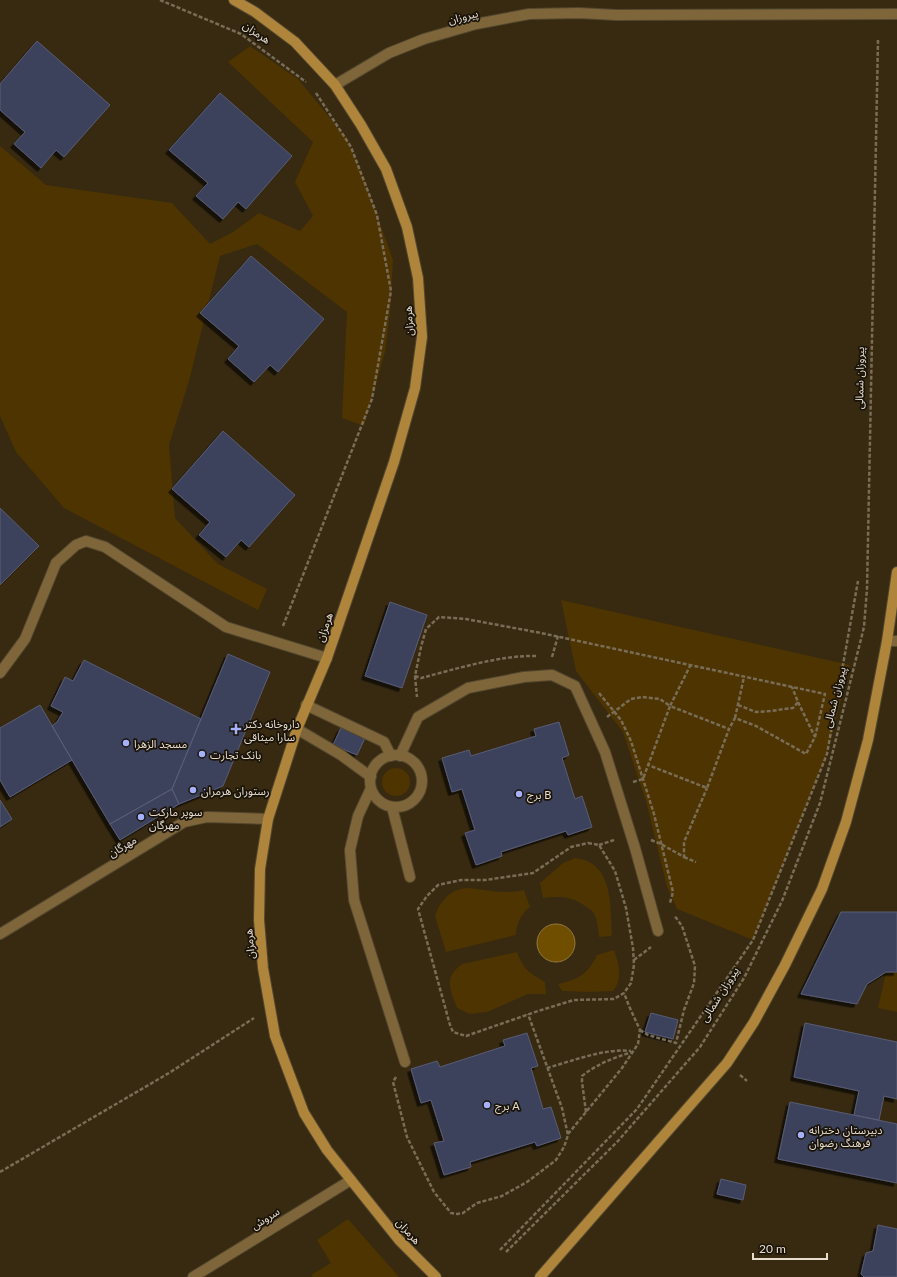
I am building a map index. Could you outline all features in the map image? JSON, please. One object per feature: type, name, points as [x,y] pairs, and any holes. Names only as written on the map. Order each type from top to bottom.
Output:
[{"type":"street","name":"هرمزان","points":[[234,0],[255,12],[295,42],[335,85],[361,125],[386,169],[407,227],[418,278],[422,337],[415,388],[394,462],[326,658],[297,729],[268,819],[260,869],[259,920],[264,968],[275,1036],[304,1113],[327,1150],[399,1240],[436,1277]]},
{"type":"street","name":"پیروزان","points":[[335,85],[389,53],[424,39],[476,24],[529,14],[897,14]]},
{"type":"street","points":[[0,673],[25,639],[56,563],[76,545],[86,541],[104,547],[226,627],[326,658]]},
{"type":"street","points":[[540,1277],[726,1063],[754,1022],[785,965],[822,889],[846,822],[892,641],[897,572]]},
{"type":"street","points":[[396,756],[418,717],[468,688],[524,677],[552,675],[575,686],[605,752],[635,848],[658,931]]},
{"type":"street","points":[[306,705],[384,742],[396,756]]},
{"type":"street","points":[[297,729],[341,755],[371,783],[375,797],[383,804],[392,807],[402,807],[412,802],[419,795],[422,785],[422,775],[418,766],[410,759],[396,756],[381,760],[374,768],[371,783],[358,816],[350,850],[354,900],[405,1062]]},
{"type":"street","points":[[392,807],[410,877]]},
{"type":"street","name":"مهرگان","points":[[0,934],[184,822],[207,816],[268,819]]},
{"type":"street","name":"سروش","points":[[193,1277],[351,1180]]},
{"type":"path","name":"هرمزان","points":[[160,0],[241,34],[311,86]]},
{"type":"path","name":"پیروزان شمالی","points":[[506,1252],[618,1141],[700,1046],[744,978],[782,901],[820,803],[864,627],[867,589],[878,40]]},
{"type":"path","name":"هرمزان","points":[[283,626],[372,399],[391,291],[377,214],[351,147],[315,92]]},
{"type":"path","name":"پیروزان شمالی","points":[[500,1250],[637,1109],[753,940],[827,754],[858,581]]},
{"type":"path","points":[[552,657],[558,636]]},
{"type":"path","points":[[617,788],[643,779],[670,706],[691,664]]},
{"type":"path","points":[[684,857],[684,842],[729,728],[735,718],[744,677]]},
{"type":"path","points":[[792,687],[815,737]]},
{"type":"path","points":[[735,718],[756,726],[806,754],[815,737],[825,694]]},
{"type":"path","points":[[593,726],[615,712],[631,699],[642,697],[660,699],[670,706],[729,728]]},
{"type":"path","points":[[738,705],[756,712],[793,708],[798,702]]},
{"type":"path","points":[[648,766],[706,788]]},
{"type":"path","points":[[588,843],[599,845],[615,871],[626,908],[633,948],[634,965],[630,982],[624,993],[614,999],[574,1000],[528,1014],[466,1036],[453,1032],[418,909],[427,896],[438,886],[461,880],[485,880],[532,873],[571,847],[588,843]]},
{"type":"path","points":[[661,844],[696,862]]},
{"type":"path","points":[[640,1030],[648,1035],[676,1043],[684,1010],[694,983],[695,966]]},
{"type":"path","points":[[405,1062],[393,1082],[407,1138],[434,1192],[451,1213],[463,1213],[477,1204],[502,1196],[530,1180],[556,1160],[564,1147],[568,1135],[622,1068],[638,1044],[640,1030],[624,993]]},
{"type":"path","points":[[0,1172],[169,1073],[270,1008]]},
{"type":"path","points":[[528,1014],[562,1108],[568,1135]]},
{"type":"path","points":[[547,1068],[609,1051],[621,1050],[633,1052]]},
{"type":"path","points":[[586,1112],[582,1076],[591,1069],[608,1061],[633,1052]]},
{"type":"shaded area","points":[[250,46],[298,79],[346,137],[366,183],[393,260],[390,313],[385,352],[364,426],[342,418],[347,312],[257,244],[220,256],[189,381],[169,445],[175,518],[218,564],[267,589],[258,610],[64,508],[16,452],[0,416],[0,146],[46,185],[172,203],[210,244],[233,232],[259,213],[300,231],[313,216],[295,182],[313,142],[228,62]]},
{"type":"shaded area","points":[[561,600],[850,665],[827,754],[753,940],[677,909],[667,887],[646,801],[623,732],[576,671]]},
{"type":"shaded area","points":[[396,768],[406,772],[410,782],[406,792],[396,796],[386,792],[382,782],[386,772]]},
{"type":"shaded area","points":[[575,858],[586,860],[595,866],[602,874],[606,882],[610,902],[611,936],[599,937],[595,915],[575,900],[554,897],[543,898],[540,883],[563,863]]},
{"type":"shaded area","points":[[465,888],[502,892],[524,890],[530,907],[520,920],[516,935],[446,952],[435,916],[439,906],[446,897],[454,891]]},
{"type":"shaded area","points":[[552,924],[560,924],[570,929],[574,936],[574,950],[570,957],[560,962],[552,962],[542,957],[540,954],[537,947],[537,939],[542,929],[545,927]]},
{"type":"shaded area","points":[[614,950],[619,966],[619,976],[613,991],[562,991],[558,984],[582,975],[590,967],[597,955]]},
{"type":"shaded area","points":[[517,952],[524,967],[534,976],[545,982],[546,994],[528,994],[487,1012],[470,1014],[457,1008],[450,989],[450,979],[456,969],[462,964]]},
{"type":"shaded area","points":[[886,972],[897,972],[897,1012],[878,1008]]},
{"type":"shaded area","points":[[348,1219],[399,1277],[313,1277],[311,1275],[331,1263],[317,1240]]},
{"type":"building","points":[[37,41],[110,105],[64,157],[56,150],[41,168],[14,144],[25,132],[0,110],[0,84]]},
{"type":"building","points":[[220,93],[292,156],[246,209],[238,202],[223,219],[196,196],[208,183],[169,150]]},
{"type":"building","points":[[251,256],[324,319],[278,372],[270,365],[254,382],[228,359],[239,346],[200,313]]},
{"type":"building","points":[[223,431],[295,495],[249,547],[241,540],[226,557],[199,535],[210,522],[172,489]]},
{"type":"building","points":[[0,508],[39,546],[0,585]]},
{"type":"building","points":[[390,602],[427,615],[402,688],[365,676]]},
{"type":"building","points":[[228,654],[270,672],[223,786],[179,804],[172,789]]},
{"type":"building","name":"مسجد الزهرا","points":[[84,660],[201,719],[172,789],[110,824],[52,726],[57,722],[63,712],[51,706],[65,677],[73,681]]},
{"type":"building","points":[[40,705],[72,760],[10,797],[0,780],[0,728]]},
{"type":"building","name":"برج B","points":[[559,722],[569,755],[562,758],[575,799],[582,796],[592,827],[568,835],[566,831],[501,852],[502,856],[476,865],[465,833],[475,830],[462,789],[452,792],[442,758],[469,750],[471,756],[536,736],[534,729]]},
{"type":"building","points":[[341,728],[365,738],[357,755],[333,745]]},
{"type":"building","points":[[172,789],[179,804],[120,840],[110,824]]},
{"type":"building","points":[[0,800],[12,819],[0,827]]},
{"type":"building","points":[[841,912],[897,912],[897,972],[886,972],[867,984],[857,1004],[801,994]]},
{"type":"building","points":[[651,1013],[678,1020],[673,1039],[645,1032]]},
{"type":"building","points":[[805,1023],[897,1042],[897,1099],[884,1096],[879,1120],[854,1115],[859,1091],[794,1077]]},
{"type":"building","name":"برج A","points":[[527,1033],[538,1066],[531,1068],[543,1109],[551,1107],[561,1138],[537,1146],[535,1142],[470,1162],[471,1167],[444,1175],[434,1143],[444,1141],[431,1100],[421,1103],[411,1069],[437,1061],[440,1067],[505,1046],[503,1040]]},
{"type":"building","points":[[790,1102],[897,1124],[897,1183],[778,1159]]},
{"type":"building","points":[[721,1179],[746,1185],[743,1200],[717,1194]]},
{"type":"building","points":[[878,1225],[897,1229],[897,1277],[864,1277],[861,1274],[866,1253],[873,1251]]},
{"type":"place","name":"داروخانه دکتر سارا میثاقی","points":[[236,729]]},
{"type":"place","name":"مسجد الزهرا","points":[[126,743]]},
{"type":"place","name":"بانک تجارت","points":[[202,754]]},
{"type":"place","name":"رستوران هرمران","points":[[193,790]]},
{"type":"place","name":"برج B","points":[[519,794]]},
{"type":"place","name":"سوپر مارکت مهرگان","points":[[141,817]]},
{"type":"place","name":"برج A","points":[[487,1105]]},
{"type":"place","name":"دبیرستان دخترانه فرهنگ رضوان","points":[[801,1135]]}]
